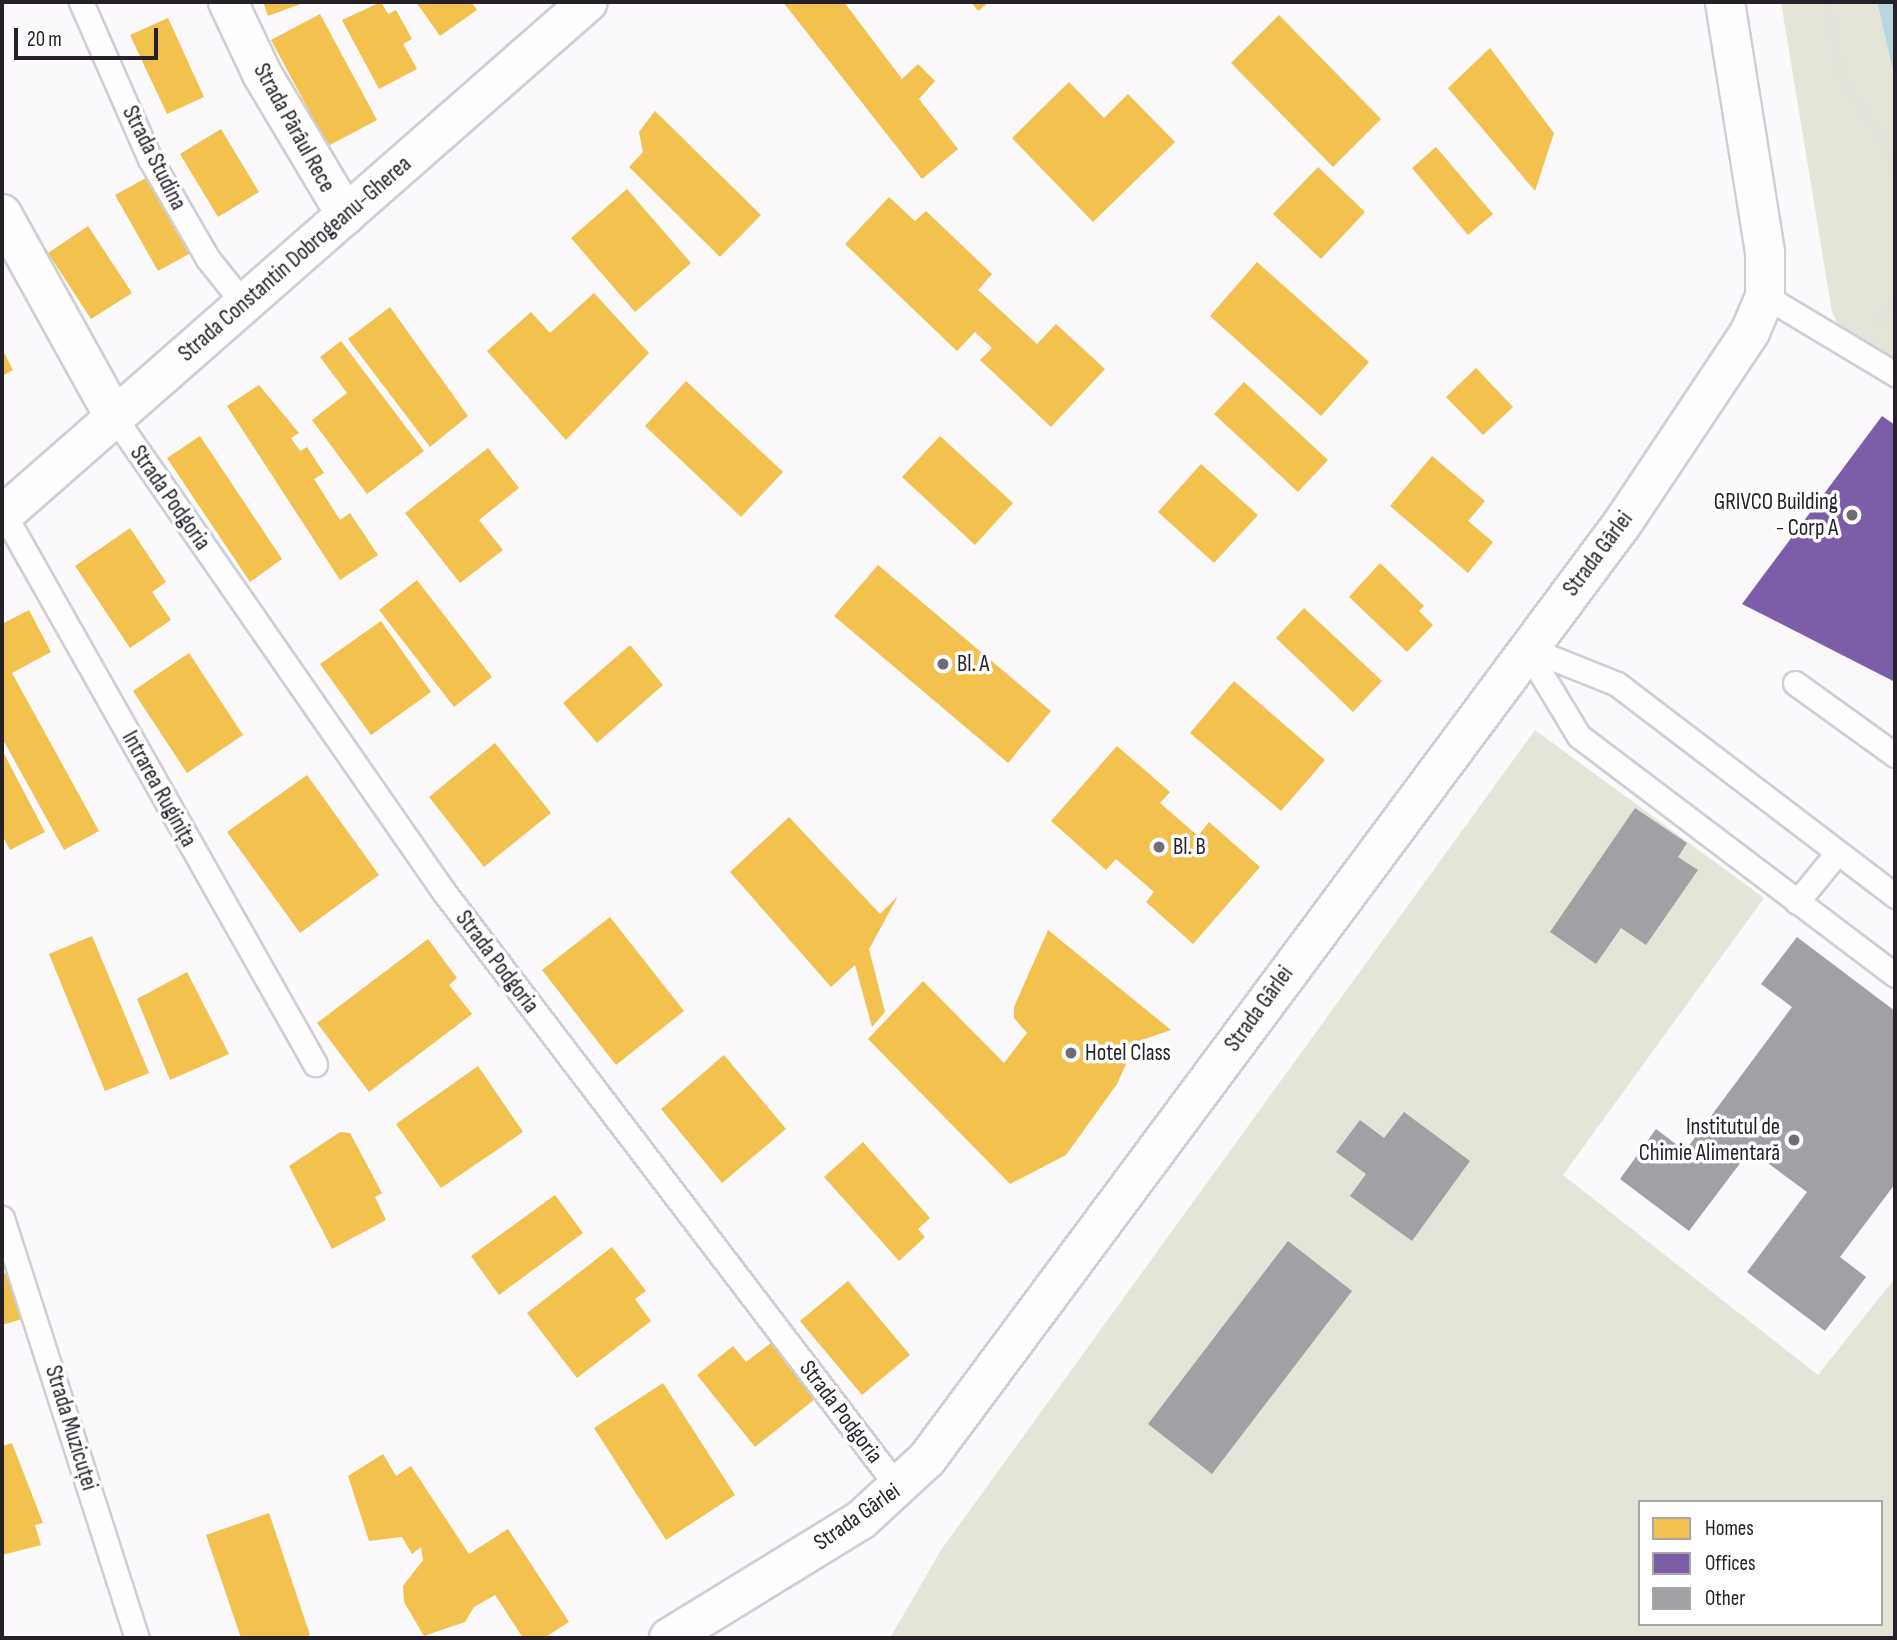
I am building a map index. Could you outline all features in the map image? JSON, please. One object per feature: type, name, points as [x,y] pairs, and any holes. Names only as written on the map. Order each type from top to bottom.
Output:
[{"type":"street","name":"Strada Pârâul Rece","points":[[228,2],[262,75],[346,215]]},
{"type":"street","name":"Strada Constantin Dobrogeanu-Gherea","points":[[3,515],[588,2]]},
{"type":"street","name":"Strada Gârlei","points":[[669,1638],[900,1490],[1525,647],[1622,524],[1749,332],[1765,296],[1765,251],[1725,2]]},
{"type":"street","points":[[2,214],[114,418]]},
{"type":"lane","name":"Strada Studina","points":[[81,2],[150,159],[208,259],[244,304]]},
{"type":"lane","points":[[1765,296],[1895,374]]},
{"type":"lane","name":"Strada Podgoria","points":[[114,418],[444,892],[900,1490]]},
{"type":"lane","name":"Intrarea Ruginița","points":[[3,515],[315,1064]]},
{"type":"lane","points":[[1525,647],[1617,684],[1895,897]]},
{"type":"lane","points":[[1525,647],[1578,736],[1895,975]]},
{"type":"lane","points":[[1795,683],[1895,755]]},
{"type":"lane","points":[[1797,902],[1837,853]]},
{"type":"lane","name":"Strada Muzicuței","points":[[2,1218],[137,1638]]},
{"type":"path","points":[[1827,2],[1843,82],[1877,128],[1895,171]]},
{"type":"shaded area","points":[[1781,2],[1877,2],[1895,79],[1895,374],[1845,339],[1832,312]]},
{"type":"shaded area","points":[[1535,730],[1764,898],[1563,1175],[1818,1375],[1895,1278],[1895,1638],[890,1638],[941,1550]]},
{"type":"water","points":[[1877,2],[1895,2],[1895,79]]},
{"type":"building: Homes","points":[[263,2],[306,2],[268,16]]},
{"type":"building: Homes","points":[[381,2],[388,14],[396,10],[412,39],[403,44],[417,69],[379,89],[342,20]]},
{"type":"building: Homes","points":[[416,2],[471,2],[477,10],[440,36]]},
{"type":"building: Homes","points":[[783,2],[844,2],[902,79],[918,64],[935,81],[919,99],[958,149],[922,179]]},
{"type":"building: Homes","points":[[971,2],[989,2],[978,11]]},
{"type":"building: Homes","points":[[320,14],[377,120],[328,146],[271,40]]},
{"type":"building: Homes","points":[[1279,15],[1381,119],[1333,167],[1231,63]]},
{"type":"building: Homes","points":[[168,18],[204,97],[167,114],[130,35]]},
{"type":"building: Homes","points":[[1490,48],[1554,133],[1535,191],[1448,88]]},
{"type":"building: Homes","points":[[1069,82],[1104,118],[1128,94],[1175,142],[1093,222],[1012,138]]},
{"type":"building: Homes","points":[[655,111],[761,215],[720,257],[629,167],[643,152],[639,132]]},
{"type":"building: Homes","points":[[221,129],[259,192],[218,217],[180,154]]},
{"type":"building: Homes","points":[[1436,147],[1493,214],[1468,235],[1412,168]]},
{"type":"building: Homes","points":[[1318,167],[1365,212],[1321,259],[1273,214]]},
{"type":"building: Homes","points":[[146,178],[189,254],[158,271],[115,195]]},
{"type":"building: Homes","points":[[627,189],[691,263],[635,312],[571,238]]},
{"type":"building: Homes","points":[[889,197],[915,221],[926,211],[992,274],[978,290],[1037,344],[1056,324],[1105,369],[1051,427],[980,360],[992,348],[975,332],[957,351],[845,244]]},
{"type":"building: Homes","points":[[88,226],[132,293],[91,319],[48,253]]},
{"type":"building: Homes","points":[[1257,262],[1369,362],[1321,416],[1210,316]]},
{"type":"building: Homes","points":[[594,293],[649,353],[566,440],[487,351],[531,312],[550,333]]},
{"type":"building: Homes","points":[[390,307],[468,416],[430,447],[348,339]]},
{"type":"building: Homes","points":[[341,341],[424,451],[367,494],[312,420],[347,393],[320,357]]},
{"type":"building: Homes","points":[[2,349],[13,370],[2,376]]},
{"type":"building: Homes","points":[[1476,368],[1513,407],[1483,435],[1446,397]]},
{"type":"building: Homes","points":[[686,381],[783,472],[741,517],[645,426]]},
{"type":"building: Homes","points":[[1244,382],[1328,460],[1298,492],[1214,414]]},
{"type":"building: Homes","points":[[259,385],[299,433],[291,438],[300,451],[307,447],[324,473],[314,479],[340,520],[350,513],[378,555],[340,580],[227,406]]},
{"type":"building: Homes","points":[[200,436],[282,559],[250,582],[167,458]]},
{"type":"building: Homes","points":[[940,436],[1013,503],[975,545],[902,477]]},
{"type":"building: Homes","points":[[488,448],[519,488],[479,520],[503,550],[460,583],[405,513]]},
{"type":"building: Homes","points":[[1432,456],[1485,501],[1468,521],[1493,542],[1468,573],[1390,506]]},
{"type":"building: Homes","points":[[1201,464],[1258,515],[1214,563],[1158,512]]},
{"type":"building: Homes","points":[[130,528],[166,582],[152,592],[171,620],[130,648],[75,566]]},
{"type":"building: Homes","points":[[1380,563],[1424,606],[1419,611],[1433,625],[1407,652],[1349,597]]},
{"type":"building: Homes","name":"Bl. A","points":[[878,565],[1051,711],[1008,763],[834,616]]},
{"type":"building: Homes","points":[[417,580],[492,677],[454,707],[379,610]]},
{"type":"building: Homes","points":[[1304,608],[1382,681],[1353,712],[1276,638]]},
{"type":"building: Homes","points":[[29,610],[51,652],[12,673],[99,831],[64,850],[2,738],[2,624]]},
{"type":"building: Homes","points":[[381,621],[431,692],[371,735],[320,664]]},
{"type":"building: Homes","points":[[630,645],[663,685],[597,743],[563,703]]},
{"type":"building: Homes","points":[[189,653],[243,735],[187,773],[133,691]]},
{"type":"building: Homes","points":[[1234,681],[1325,760],[1281,811],[1190,733]]},
{"type":"building: Homes","points":[[495,743],[551,813],[484,867],[429,797]]},
{"type":"building: Homes","name":"Bl. B","points":[[1117,746],[1170,792],[1160,803],[1198,836],[1209,822],[1260,867],[1193,944],[1146,902],[1154,892],[1116,859],[1106,870],[1051,821]]},
{"type":"building: Homes","points":[[2,750],[45,832],[10,850],[2,835]]},
{"type":"building: Homes","points":[[307,775],[379,875],[300,933],[227,832]]},
{"type":"building: Homes","points":[[789,817],[880,914],[898,896],[869,949],[885,1012],[872,1027],[855,965],[831,987],[730,872]]},
{"type":"building: Homes","points":[[610,917],[684,1011],[616,1065],[542,970]]},
{"type":"building: Homes","name":"Hotel Class","points":[[1048,930],[1171,1030],[1136,1042],[1117,1084],[1066,1155],[1010,1184],[868,1039],[923,981],[1004,1063],[1027,1033],[1014,1018],[1014,1007]]},
{"type":"building: Homes","points":[[92,936],[149,1073],[105,1091],[49,954]]},
{"type":"building: Homes","points":[[428,939],[457,978],[449,985],[472,1014],[369,1092],[317,1023]]},
{"type":"building: Homes","points":[[187,972],[229,1054],[170,1080],[137,999]]},
{"type":"building: Homes","points":[[724,1055],[786,1129],[722,1183],[661,1109]]},
{"type":"building: Homes","points":[[478,1066],[523,1132],[441,1188],[396,1124]]},
{"type":"building: Homes","points":[[340,1132],[350,1133],[382,1193],[375,1197],[386,1220],[332,1249],[289,1166]]},
{"type":"building: Homes","points":[[863,1142],[930,1218],[918,1229],[925,1237],[899,1261],[824,1177]]},
{"type":"building: Homes","points":[[555,1195],[583,1233],[499,1295],[471,1256]]},
{"type":"building: Homes","points":[[612,1247],[646,1291],[635,1299],[651,1321],[577,1378],[527,1313]]},
{"type":"building: Homes","points":[[7,1273],[22,1319],[2,1325],[2,1274]]},
{"type":"building: Homes","points":[[848,1281],[910,1355],[862,1395],[800,1321]]},
{"type":"building: Homes","points":[[771,1343],[815,1399],[755,1447],[697,1375],[733,1346],[746,1362]]},
{"type":"building: Homes","points":[[663,1383],[735,1495],[666,1540],[594,1428]]},
{"type":"building: Homes","points":[[12,1443],[43,1523],[35,1525],[41,1545],[2,1555],[2,1446]]},
{"type":"building: Homes","points":[[383,1454],[396,1476],[411,1466],[469,1554],[508,1529],[569,1622],[544,1638],[523,1638],[495,1595],[474,1607],[465,1622],[424,1636],[404,1602],[403,1586],[423,1560],[421,1547],[412,1554],[402,1537],[369,1541],[348,1476]]},
{"type":"building: Homes","points":[[269,1513],[310,1635],[302,1638],[241,1638],[206,1535]]},
{"type":"building: Offices","name":"GRIVCO Building - Corp A","points":[[1882,416],[1895,425],[1895,682],[1742,604]]},
{"type":"building: Other","points":[[1635,808],[1687,843],[1678,857],[1698,870],[1646,945],[1621,928],[1596,964],[1550,932]]},
{"type":"building: Other","name":"Institutul de Chimie Alimentară","points":[[1797,937],[1895,1011],[1895,1184],[1840,1257],[1866,1277],[1825,1331],[1747,1272],[1807,1192],[1750,1150],[1689,1231],[1620,1179],[1656,1129],[1685,1151],[1792,1007],[1761,984]]},
{"type":"building: Other","points":[[1404,1112],[1470,1161],[1412,1241],[1350,1196],[1366,1174],[1336,1152],[1360,1120],[1384,1138]]},
{"type":"building: Other","points":[[1288,1241],[1352,1291],[1212,1474],[1148,1424]]},
{"type":"place","name":"GRIVCO Building - Corp A","points":[[1852,515]]},
{"type":"place","name":"Bl. A","points":[[943,664]]},
{"type":"place","name":"Bl. B","points":[[1159,847]]},
{"type":"place","name":"Hotel Class","points":[[1071,1053]]},
{"type":"place","name":"Institutul de Chimie Alimentară","points":[[1794,1140]]}]
